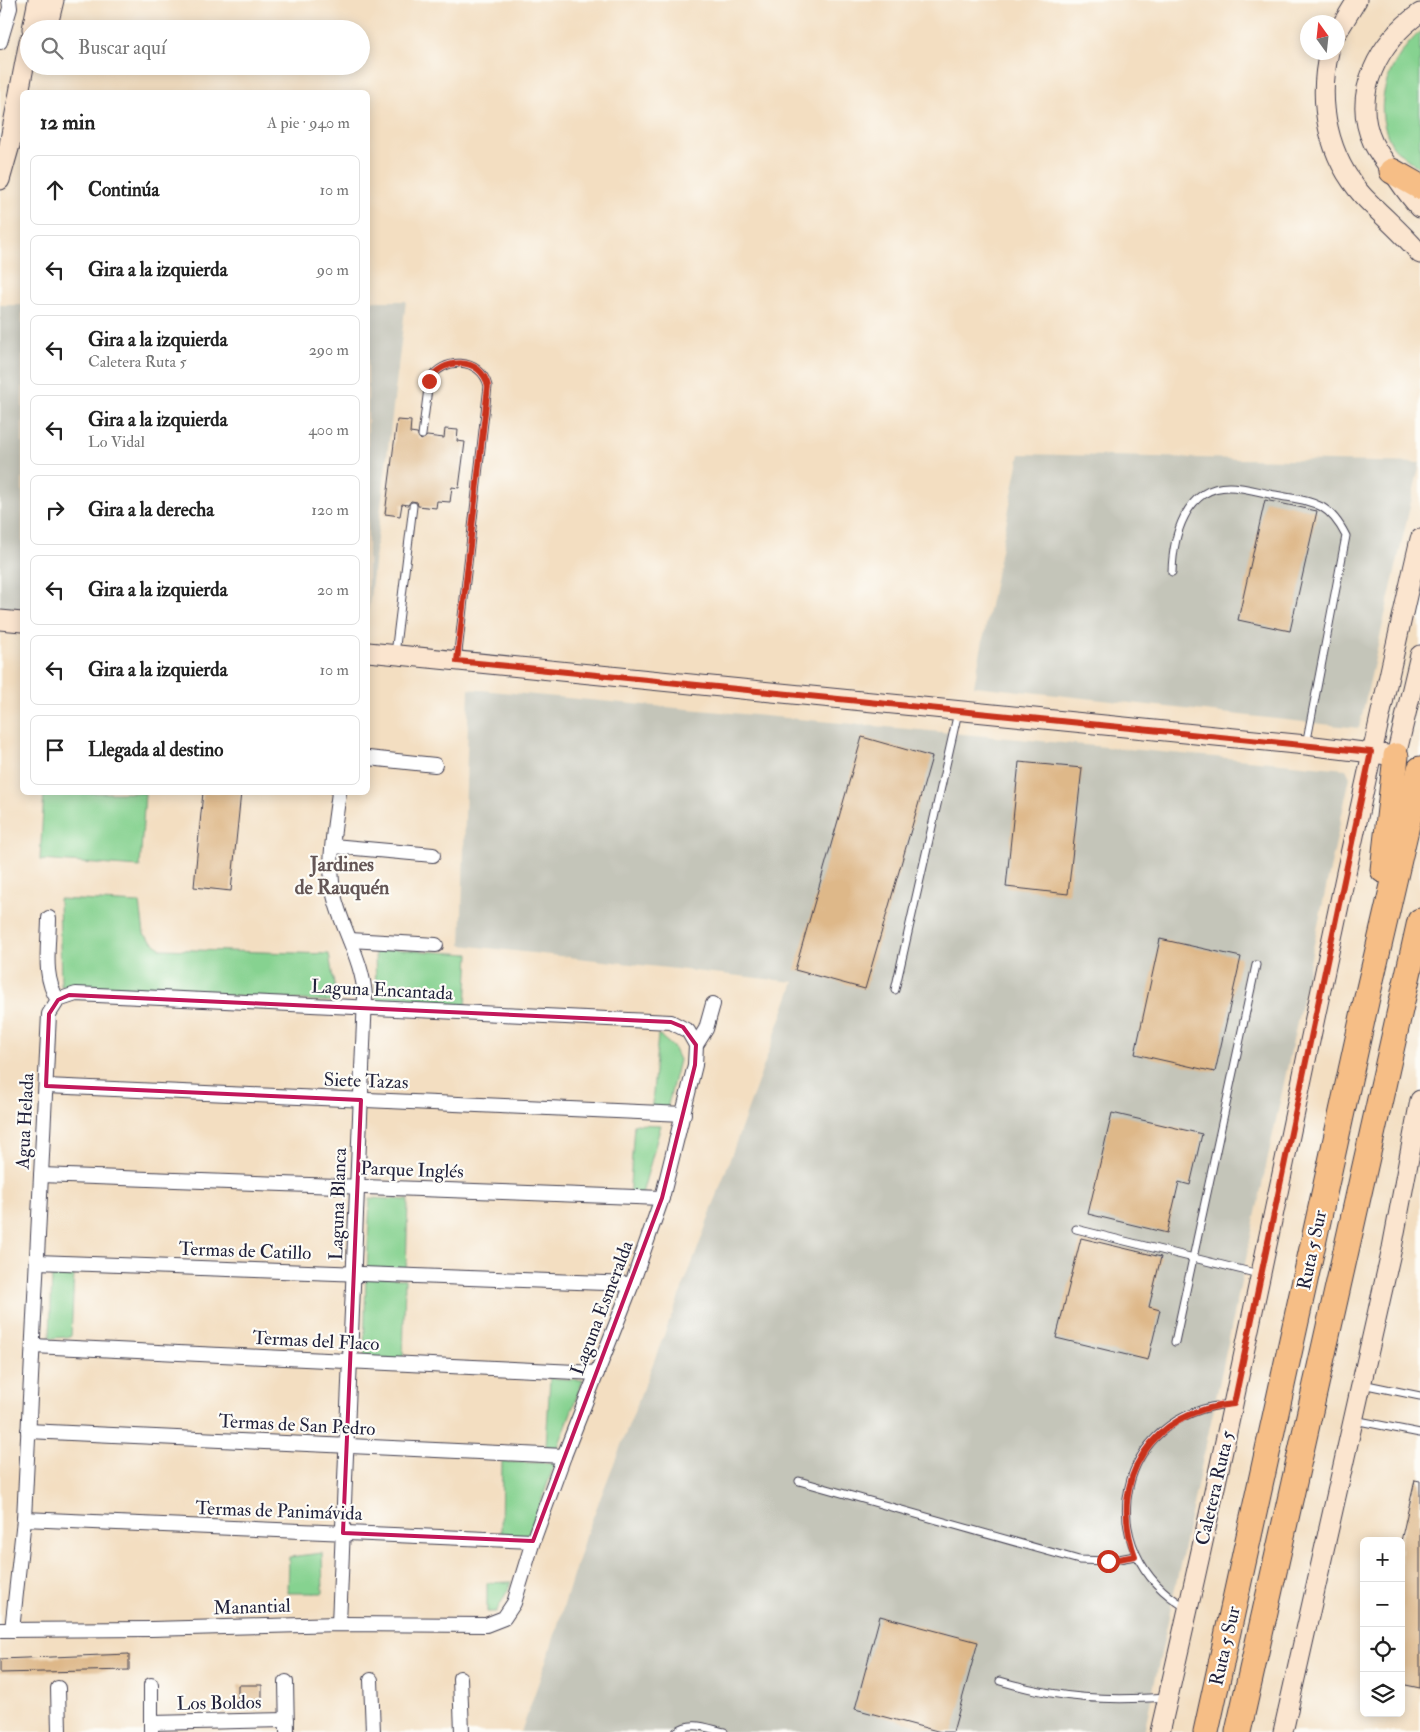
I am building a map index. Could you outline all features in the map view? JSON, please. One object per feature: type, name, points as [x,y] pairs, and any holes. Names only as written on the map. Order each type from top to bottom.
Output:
[{"type":"highway","points":[[1392,171],[1420,187]]},
{"type":"highway","points":[[1368,993],[1396,756]]},
{"type":"highway","name":"Ruta 5 Sur","points":[[1206,1732],[1248,1549],[1368,993],[1420,769]]},
{"type":"highway","name":"Ruta 5 Sur","points":[[1238,1732],[1420,921]]},
{"type":"street","points":[[0,42],[10,8],[9,0]]},
{"type":"street","points":[[34,20],[38,0]]},
{"type":"street","points":[[49,20],[54,0]]},
{"type":"street","points":[[1345,20],[1358,0]]},
{"type":"street","points":[[1420,13],[1405,24],[1387,44],[1376,63],[1366,90],[1365,112],[1376,149],[1420,208]]},
{"type":"street","points":[[1328,60],[1324,79],[1324,108],[1330,137],[1339,160],[1362,194],[1420,254]]},
{"type":"street","points":[[8,150],[22,75]]},
{"type":"street","points":[[28,90],[33,75]]},
{"type":"street","points":[[0,180],[20,113]]},
{"type":"street","name":"Caletera Ruta 5","points":[[1160,1732],[1234,1404],[1371,752],[1420,539]]},
{"type":"street","points":[[0,620],[20,622]]},
{"type":"street","points":[[370,652],[1306,745],[1396,756],[1420,655]]},
{"type":"street","points":[[370,758],[435,765]]},
{"type":"street","name":"Laguna Blanca","points":[[339,795],[331,868],[334,895],[362,970],[365,1009],[339,1624]]},
{"type":"street","points":[[333,846],[433,855]]},
{"type":"street","points":[[49,918],[48,972],[51,988],[58,1000]]},
{"type":"street","points":[[350,940],[436,945]]},
{"type":"street","name":"Laguna Encantada","points":[[58,1000],[76,994],[671,1022],[688,1031],[696,1045]]},
{"type":"street","name":"Agua Helada","points":[[6,1630],[24,1519],[49,1014],[58,1000]]},
{"type":"street","name":"Laguna Esmeralda","points":[[504,1618],[514,1603],[533,1541],[564,1456],[632,1284],[662,1198],[695,1065],[696,1045],[706,1029],[713,1004]]},
{"type":"street","name":"Siete Tazas","points":[[46,1086],[684,1114]]},
{"type":"street","points":[[1283,1732],[1392,1248],[1420,1100]]},
{"type":"street","name":"Parque Inglés","points":[[41,1175],[662,1198]]},
{"type":"street","name":"Termas de Catillo","points":[[37,1262],[632,1284]]},
{"type":"street","name":"Termas del Flaco","points":[[33,1346],[597,1373]]},
{"type":"street","name":"Termas de San Pedro","points":[[28,1432],[564,1456]]},
{"type":"street","name":"Termas de Panimávida","points":[[24,1519],[533,1541]]},
{"type":"street","name":"Manantial","points":[[6,1630],[151,1629],[339,1624],[486,1625],[504,1618]]},
{"type":"street","points":[[460,1678],[462,1732]]},
{"type":"street","points":[[371,1680],[373,1732]]},
{"type":"street","points":[[286,1682],[287,1726]]},
{"type":"street","points":[[151,1685],[151,1727]]},
{"type":"street","points":[[58,1688],[59,1732]]},
{"type":"street","name":"Los Boldos","points":[[151,1727],[287,1726]]},
{"type":"lane","points":[[422,435],[429,381],[432,374],[437,369],[450,363],[469,365],[479,369],[486,379],[488,386],[457,661]]},
{"type":"lane","points":[[1172,572],[1174,544],[1184,517],[1195,501],[1211,490],[1237,487],[1318,503],[1336,519],[1346,536],[1306,745]]},
{"type":"lane","points":[[395,654],[414,506]]},
{"type":"lane","points":[[895,990],[958,711]]},
{"type":"lane","points":[[1174,1342],[1256,965]]},
{"type":"lane","points":[[1076,1229],[1260,1275]]},
{"type":"lane","points":[[1362,1384],[1420,1396]]},
{"type":"lane","points":[[1188,1609],[1168,1596],[1152,1581],[1135,1556],[1127,1527],[1126,1504],[1130,1481],[1143,1453],[1163,1430],[1182,1417],[1203,1408],[1234,1404]]},
{"type":"lane","points":[[1354,1420],[1420,1433]]},
{"type":"lane","points":[[798,1481],[1079,1560],[1108,1561],[1135,1556]]},
{"type":"lane","points":[[1000,1680],[1048,1693],[1081,1698],[1123,1700],[1168,1697]]},
{"type":"lane","points":[[676,1732],[688,1725],[695,1724],[724,1732]]},
{"type":"highlighted area","points":[[69,995],[671,1022],[683,1027],[696,1045],[695,1065],[662,1198],[533,1541],[343,1533],[361,1100],[46,1086],[49,1014],[58,1000]]},
{"type":"shaded area","points":[[370,301],[406,301],[370,597]]},
{"type":"shaded area","points":[[0,305],[20,305],[20,609],[0,607]]},
{"type":"shaded area","points":[[1020,454],[1420,463],[1359,728],[974,686]]},
{"type":"shaded area","points":[[469,689],[1346,769],[1350,777],[1144,1732],[521,1732],[551,1647],[584,1540],[695,1256],[794,982],[461,945]]},
{"type":"green space","points":[[1420,32],[1420,168],[1400,153],[1391,143],[1382,113],[1386,83],[1392,69],[1409,43]]},
{"type":"green space","points":[[44,795],[145,795],[140,867],[40,860]]},
{"type":"green space","points":[[59,899],[140,903],[144,934],[161,949],[329,954],[337,1002],[61,986]]},
{"type":"green space","points":[[375,948],[469,954],[466,1006],[376,1001]]},
{"type":"green space","points":[[658,1034],[673,1047],[679,1060],[665,1117],[651,1116]]},
{"type":"green space","points":[[634,1124],[661,1125],[640,1201],[629,1200]]},
{"type":"green space","points":[[370,1198],[408,1200],[406,1274],[367,1273]]},
{"type":"green space","points":[[52,1272],[74,1274],[71,1337],[50,1338]]},
{"type":"green space","points":[[366,1277],[405,1279],[403,1360],[364,1358]]},
{"type":"green space","points":[[550,1378],[583,1380],[558,1447],[546,1446]]},
{"type":"green space","points":[[502,1462],[555,1463],[528,1537],[501,1536]]},
{"type":"green space","points":[[322,1553],[323,1593],[288,1593],[289,1557]]},
{"type":"green space","points":[[512,1582],[496,1612],[487,1612],[487,1583]]},
{"type":"building","points":[[397,420],[411,421],[410,433],[417,434],[421,440],[427,436],[444,438],[445,429],[458,430],[457,441],[465,442],[459,488],[452,487],[450,502],[437,501],[436,508],[418,506],[417,502],[411,501],[408,505],[402,504],[400,516],[385,514]]},
{"type":"building","points":[[1265,500],[1317,511],[1290,631],[1238,620]]},
{"type":"building","points":[[862,737],[932,757],[865,989],[795,970]]},
{"type":"building","points":[[1019,762],[1082,768],[1068,894],[1006,887]]},
{"type":"building","points":[[203,795],[241,795],[231,891],[194,887]]},
{"type":"building","points":[[1160,939],[1241,957],[1215,1072],[1135,1054]]},
{"type":"building","points":[[1112,1113],[1202,1134],[1190,1185],[1179,1182],[1167,1233],[1088,1214]]},
{"type":"building","points":[[1081,1238],[1161,1257],[1149,1307],[1160,1310],[1148,1360],[1056,1338]]},
{"type":"building","points":[[1415,1480],[1420,1481],[1420,1688],[1405,1685],[1405,1537],[1402,1537]]},
{"type":"building","points":[[880,1616],[978,1642],[953,1732],[941,1732],[855,1709]]},
{"type":"building","points":[[129,1654],[129,1670],[0,1673],[0,1659]]},
{"type":"building","points":[[238,1685],[262,1685],[262,1701],[238,1702]]},
{"type":"district","name":"Jardines de Rauquén","points":[[342,876]]},
{"type":"route","points":[[429,381],[437,369],[450,363],[474,366],[479,369],[483,373],[488,386],[457,661],[1371,752],[1234,1404],[1216,1405],[1189,1414],[1175,1421],[1152,1441],[1135,1467],[1127,1496],[1127,1527],[1135,1556],[1108,1561]]}]
